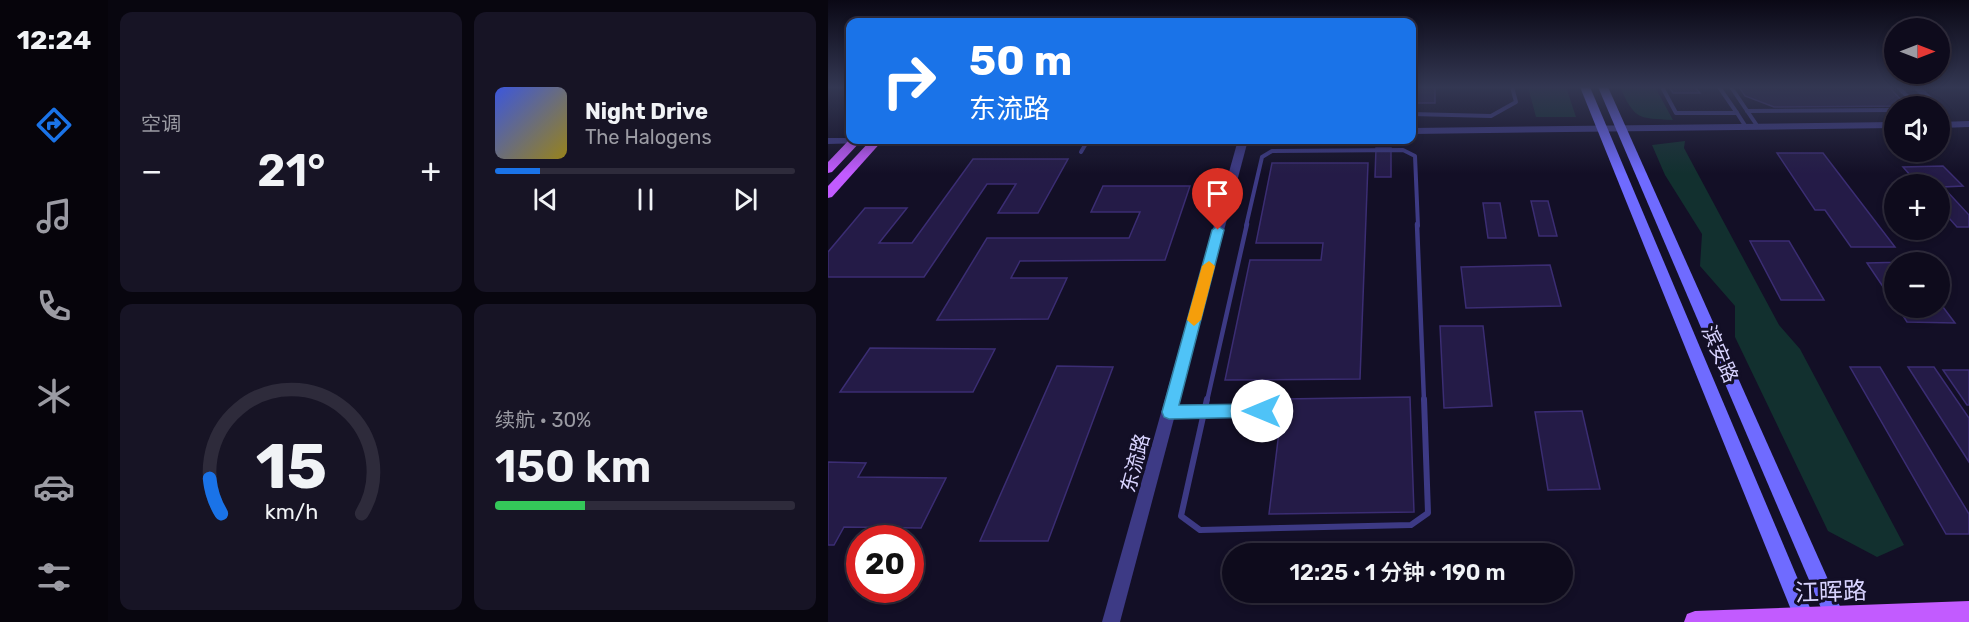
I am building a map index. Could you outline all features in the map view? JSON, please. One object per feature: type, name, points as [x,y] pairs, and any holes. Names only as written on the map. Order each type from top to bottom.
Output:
[{"type":"main road","name":"滨安路","points":[[1597,116],[1805,621]]},
{"type":"main road","name":"滨安路","points":[[1616,116],[1837,620]]},
{"type":"main road","points":[[828,169],[854,144]]},
{"type":"main road","points":[[828,195],[873,144]]},
{"type":"main road","name":"江晖路","points":[[1695,622],[1837,620],[1969,612]]},
{"type":"street","points":[[1950,120],[1955,124]]},
{"type":"street","points":[[1950,124],[1969,124]]},
{"type":"street","points":[[1416,131],[1884,125]]},
{"type":"street","points":[[828,141],[846,140]]},
{"type":"street","name":"东流路","points":[[1112,622],[1242,144]]},
{"type":"lane","points":[[1739,116],[1746,127]]},
{"type":"lane","points":[[1751,116],[1759,127]]},
{"type":"lane","points":[[1081,152],[1086,144]]},
{"type":"lane","points":[[1391,150],[1403,150],[1415,156],[1428,513],[1411,525],[1200,530],[1181,516],[1207,410],[1262,157],[1272,151],[1391,150]]},
{"type":"lane","points":[[1169,412],[1262,411]]},
{"type":"green space","points":[[1536,116],[1576,117],[1536,117]]},
{"type":"green space","points":[[1642,116],[1671,116],[1673,120],[1652,119]]},
{"type":"green space","points":[[1685,141],[1684,148],[1779,325],[1800,349],[1904,545],[1877,557],[1828,531],[1735,337],[1735,306],[1700,266],[1702,234],[1665,175],[1652,145]]},
{"type":"building","points":[[1376,148],[1391,148],[1391,177],[1375,177]]},
{"type":"building","points":[[1777,153],[1823,153],[1884,233],[1884,240],[1890,240],[1895,247],[1851,247],[1825,210],[1815,210]]},
{"type":"building","points":[[973,159],[1068,159],[1038,213],[998,213],[1016,184],[987,184],[924,277],[828,277],[828,252],[865,208],[907,208],[879,243],[912,243]]},
{"type":"building","points":[[1272,163],[1368,163],[1360,379],[1225,380],[1250,260],[1321,260],[1323,243],[1256,243]]},
{"type":"building","points":[[1943,166],[1963,186],[1950,187],[1950,174],[1909,174],[1903,167]]},
{"type":"building","points":[[1103,186],[1190,186],[1165,260],[1020,261],[1011,278],[1067,278],[1048,319],[937,320],[987,238],[1129,238],[1140,212],[1091,212]]},
{"type":"building","points":[[1950,195],[1969,215],[1969,227],[1957,227],[1950,219]]},
{"type":"building","points":[[1531,201],[1548,201],[1557,236],[1539,236]]},
{"type":"building","points":[[1483,203],[1500,203],[1506,238],[1488,238]]},
{"type":"building","points":[[1750,241],[1789,241],[1824,300],[1781,300]]},
{"type":"building","points":[[1884,262],[1884,288],[1867,263]]},
{"type":"building","points":[[1550,265],[1561,306],[1466,308],[1461,267]]},
{"type":"building","points":[[1950,316],[1955,323],[1907,322],[1904,318]]},
{"type":"building","points":[[1440,326],[1483,326],[1492,406],[1444,408]]},
{"type":"building","points":[[870,348],[995,349],[973,392],[840,392]]},
{"type":"building","points":[[1057,366],[1113,367],[1048,541],[980,541]]},
{"type":"building","points":[[1850,367],[1880,367],[1969,514],[1969,534],[1946,534]]},
{"type":"building","points":[[1908,367],[1934,367],[1969,418],[1969,462]]},
{"type":"building","points":[[1943,370],[1969,370],[1969,405],[1967,405]]},
{"type":"building","points":[[1410,397],[1414,512],[1269,514],[1283,399]]},
{"type":"building","points":[[1582,411],[1600,489],[1548,490],[1535,412]]},
{"type":"building","points":[[828,462],[866,463],[858,477],[946,478],[922,525],[846,525],[834,545],[828,545]]},
{"type":"slow traffic","points":[[1194,320],[1209,266]]},
{"type":"route","points":[[1218,230],[1169,412],[1262,411]]}]
